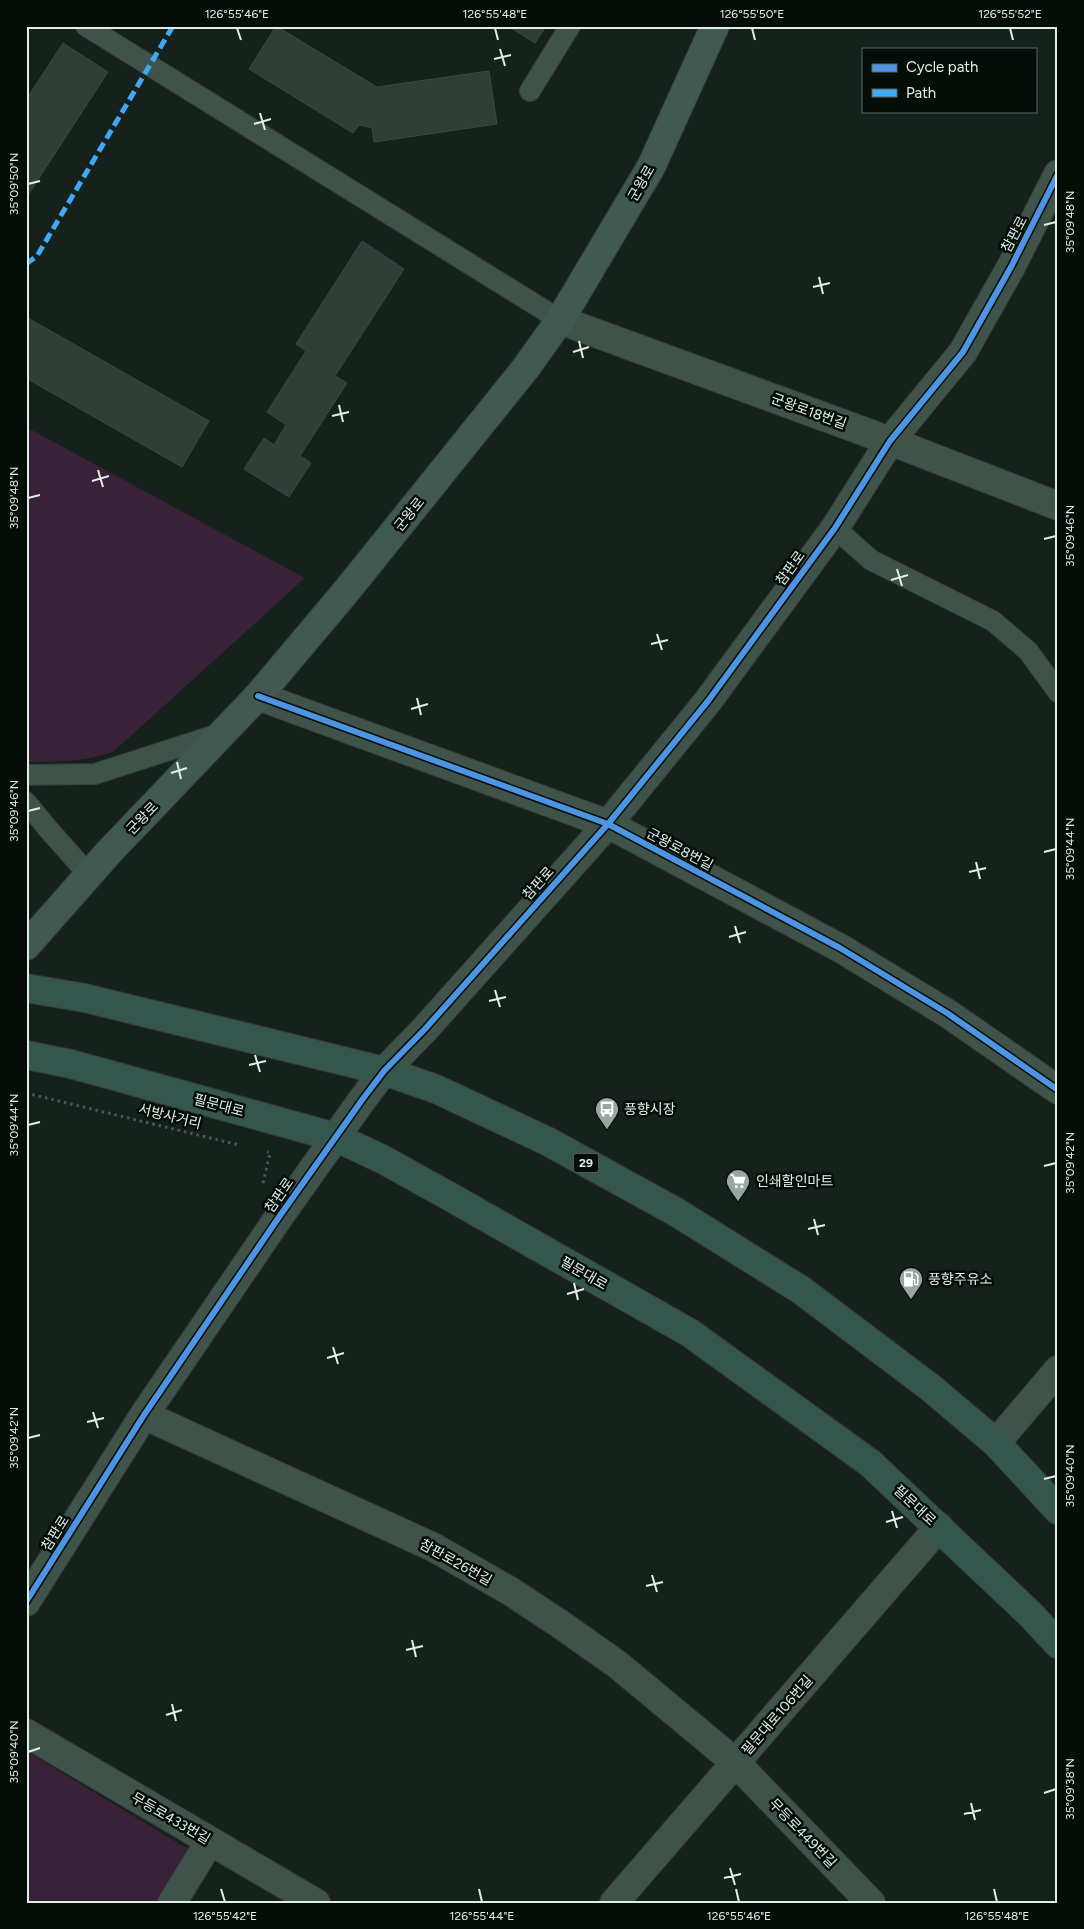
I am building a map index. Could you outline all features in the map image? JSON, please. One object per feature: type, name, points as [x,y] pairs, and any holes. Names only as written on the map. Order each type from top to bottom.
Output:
[{"type":"main road","name":"군왕로","points":[[26,946],[89,875],[258,696],[344,594],[525,369],[560,320],[651,167],[715,26]]},
{"type":"main road","name":"29","points":[[26,988],[85,998],[384,1071],[436,1089],[547,1141],[676,1212],[801,1290],[931,1388],[996,1443],[1058,1510]]},
{"type":"main road","name":"필문대로","points":[[26,1055],[71,1064],[335,1137],[382,1159],[439,1190],[690,1333],[870,1463],[1030,1614],[1058,1644]]},
{"type":"street","name":"참판로","points":[[26,1602],[144,1415],[279,1217],[384,1071],[425,1029],[608,824],[708,700],[835,528],[890,441],[963,352],[1011,267],[1058,174]]},
{"type":"street","name":"군왕로18번길","points":[[560,320],[890,441],[1058,506]]},
{"type":"street","name":"군왕로8번길","points":[[258,696],[608,824],[840,948],[947,1013],[1058,1090]]},
{"type":"street","points":[[996,1443],[1058,1370]]},
{"type":"street","name":"참판로26번길","points":[[144,1415],[432,1547],[510,1591],[618,1665],[736,1763]]},
{"type":"street","name":"필문대로106번길","points":[[614,1903],[939,1527]]},
{"type":"street","name":"무등로433번길","points":[[26,1733],[316,1903]]},
{"type":"street","name":"무등로449번길","points":[[736,1763],[871,1903]]},
{"type":"street","points":[[172,1903],[210,1841]]},
{"type":"lane","points":[[86,26],[560,320]]},
{"type":"lane","points":[[530,91],[570,26]]},
{"type":"lane","points":[[835,528],[871,560],[993,621],[1028,651],[1058,692]]},
{"type":"lane","points":[[26,774],[95,774],[224,732]]},
{"type":"lane","points":[[26,802],[89,875]]},
{"type":"path","points":[[260,1150],[270,1152],[262,1191]]},
{"type":"shaded area","points":[[26,427],[305,578],[113,752],[80,760],[26,762]]},
{"type":"shaded area","points":[[26,1751],[188,1849],[156,1903],[26,1903]]},
{"type":"building","points":[[276,26],[377,87],[489,71],[497,124],[374,142],[372,128],[359,125],[353,133],[249,69]]},
{"type":"building","points":[[508,26],[546,26],[535,43]]},
{"type":"building","points":[[63,43],[108,72],[26,198],[26,100]]},
{"type":"building","points":[[362,241],[404,269],[335,376],[347,383],[300,456],[311,463],[289,497],[244,469],[264,438],[274,445],[286,425],[267,412],[306,351],[296,344]]},
{"type":"building","points":[[26,317],[209,421],[182,467],[26,378]]},
{"type":"marked path","points":[[26,264],[37,256],[173,26]]},
{"type":"cycle path","points":[[26,1602],[144,1415],[279,1217],[362,1100],[384,1071],[425,1029],[608,824],[708,701],[835,528],[890,441],[963,352],[1011,267],[1058,174]]},
{"type":"cycle path","points":[[258,696],[608,824],[840,948],[947,1013],[1058,1090]]},
{"type":"place","name":"풍향시장","points":[[607,1130]]},
{"type":"place","name":"인쇄할인마트","points":[[738,1202]]},
{"type":"place","name":"풍향주유소","points":[[911,1300]]}]
